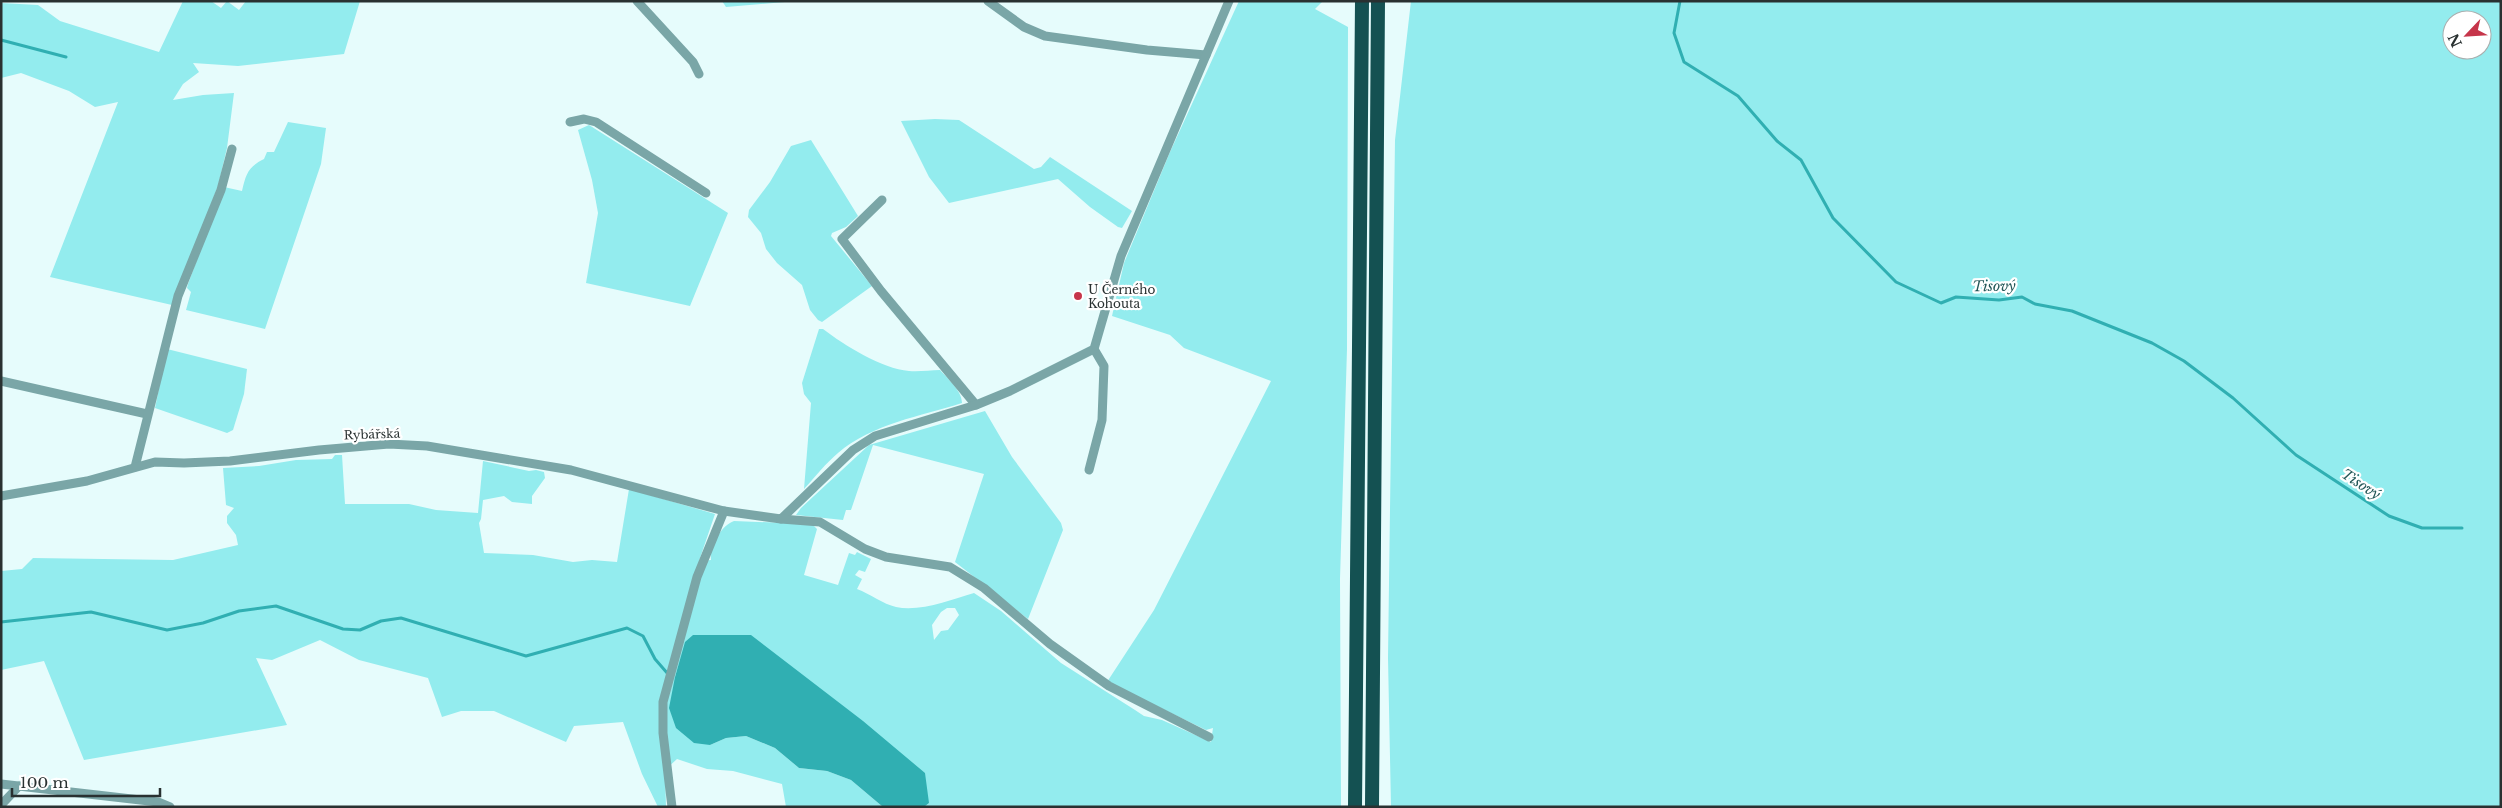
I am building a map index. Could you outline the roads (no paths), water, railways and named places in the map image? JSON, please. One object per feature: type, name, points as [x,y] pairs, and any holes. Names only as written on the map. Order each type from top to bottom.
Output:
[{"type":"highway","points":[[1356,807],[1362,1]]},
{"type":"highway","points":[[1372,807],[1378,1]]},
{"type":"street","points":[[637,1],[693,62],[699,74]]},
{"type":"street","points":[[988,1],[1024,27],[1045,36],[1147,50],[1206,55]]},
{"type":"street","points":[[1089,470],[1102,420],[1104,366],[1094,349],[1121,256],[1229,1]]},
{"type":"street","points":[[570,122],[584,119],[596,122],[706,193]]},
{"type":"street","points":[[135,467],[178,296],[221,190],[232,149]]},
{"type":"street","points":[[882,200],[842,239],[881,291],[976,405]]},
{"type":"street","points":[[781,519],[853,450],[875,436],[976,405],[1010,391],[1094,349]]},
{"type":"street","points":[[1,381],[147,414]]},
{"type":"street","name":"Rybářská","points":[[1,496],[87,480],[155,462],[184,463],[230,460],[389,444],[427,446],[571,470],[724,511],[820,522],[865,549],[886,557],[950,567],[984,588],[1050,644],[1109,686],[1209,736]]},
{"type":"street","points":[[672,807],[663,733],[663,702],[676,648],[688,613],[697,577],[724,511]]},
{"type":"street","points":[[1,784],[170,807]]},
{"type":"street","points":[[1,805],[19,786]]},
{"type":"waterway","name":"Tisový","points":[[1680,1],[1674,33],[1684,62],[1738,96],[1777,141],[1801,160],[1833,218],[1896,282],[1941,303],[1956,297],[1999,300],[2022,297],[2035,304],[2072,311],[2152,343],[2184,361],[2233,398],[2296,455],[2389,516],[2422,528],[2462,528]]},
{"type":"waterway","points":[[1,40],[66,57]]},
{"type":"waterway","points":[[1,622],[91,612],[167,630],[203,623],[239,611],[276,606],[343,629],[360,630],[381,621],[401,618],[526,656],[627,628],[643,636],[655,659],[668,674]]},
{"type":"place","name":"U Černého Kohouta","points":[[1078,296]]}]
